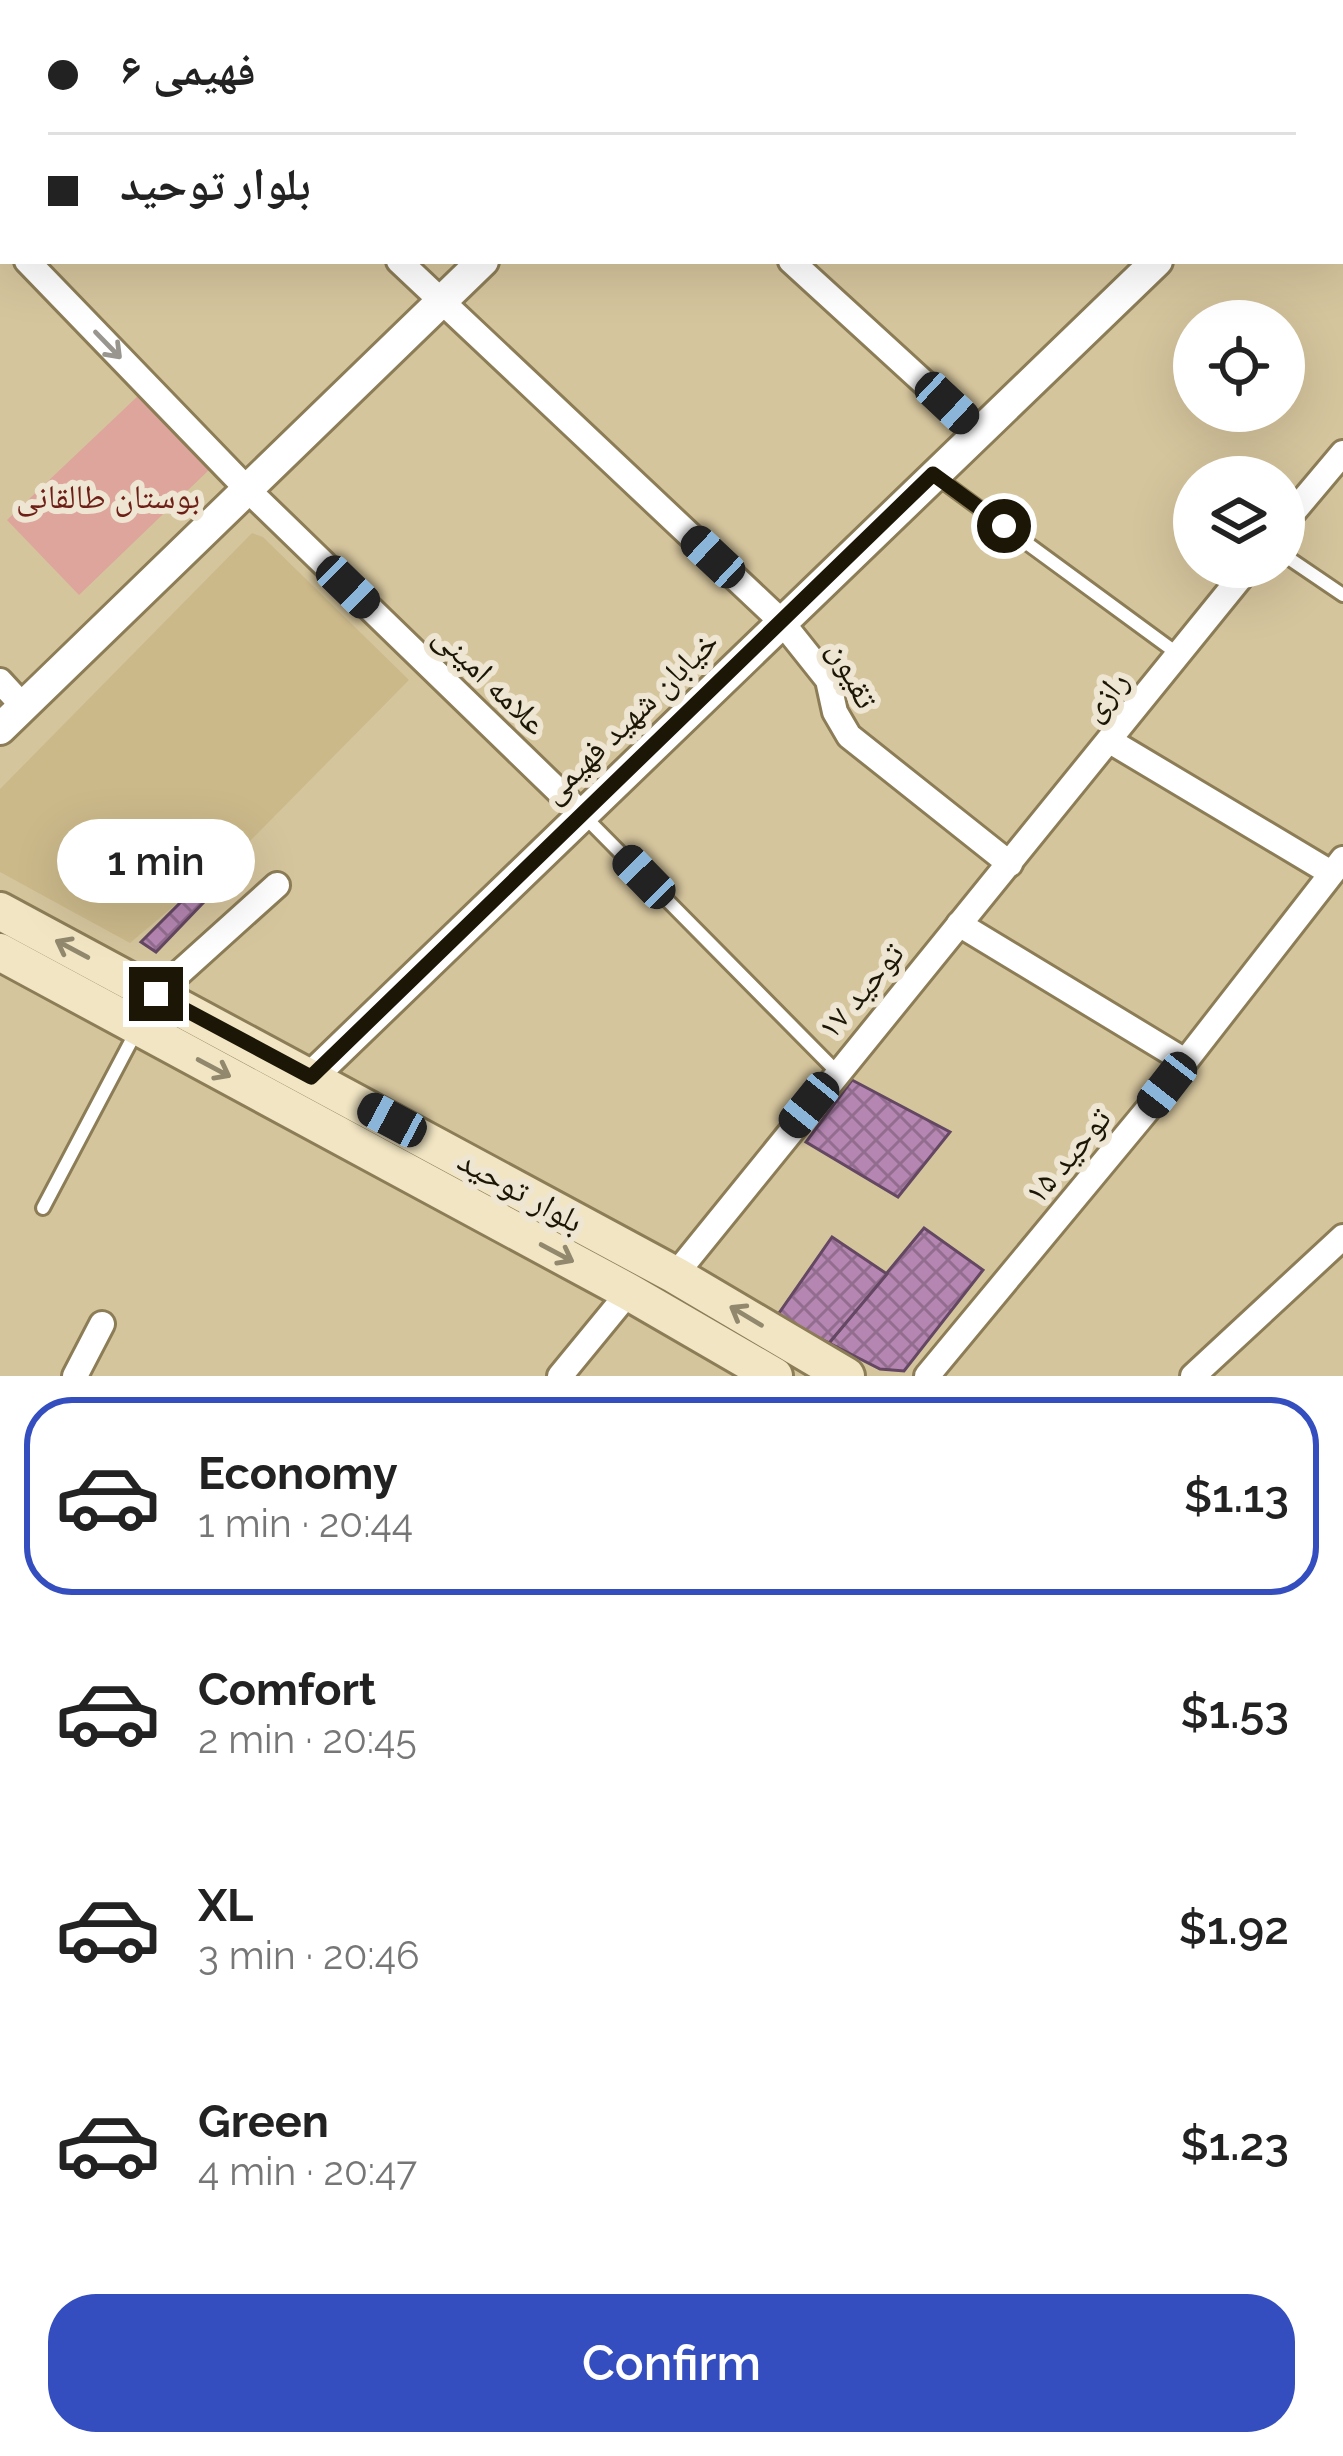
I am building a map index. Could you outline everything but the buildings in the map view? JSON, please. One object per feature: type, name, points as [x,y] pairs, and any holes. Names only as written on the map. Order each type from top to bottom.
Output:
[{"type":"main road","name":"بلوار توحید","points":[[0,910],[675,1274],[847,1376]]},
{"type":"main road","name":"بلوار توحید","points":[[4,963],[139,1027],[629,1292],[774,1376]]},
{"type":"street","name":"علامه امینی","points":[[30,264],[249,491],[580,812]]},
{"type":"street","name":"تقیون","points":[[403,264],[781,620],[828,680],[835,712],[849,736],[1010,864]]},
{"type":"street","points":[[0,729],[480,264]]},
{"type":"street","points":[[794,264],[978,432]]},
{"type":"street","name":"خیابان شهید فهیمی","points":[[311,1077],[580,812],[1154,264]]},
{"type":"street","points":[[1305,498],[1343,453]]},
{"type":"street","name":"رازی","points":[[1010,864],[1232,588]]},
{"type":"street","points":[[0,682],[23,706]]},
{"type":"street","points":[[1110,741],[1337,866]]},
{"type":"street","name":"توحید ۱۷","points":[[675,1274],[836,1071],[1010,864]]},
{"type":"street","name":"توحید ۱۵","points":[[927,1376],[1185,1061],[1337,866]]},
{"type":"street","points":[[156,994],[278,885]]},
{"type":"street","points":[[959,924],[1185,1061]]},
{"type":"street","points":[[1193,1376],[1343,1237]]},
{"type":"street","points":[[560,1376],[629,1292]]},
{"type":"street","points":[[75,1376],[102,1324]]},
{"type":"lane","points":[[933,474],[1178,655]]},
{"type":"lane","points":[[1305,569],[1343,595]]},
{"type":"lane","name":"علامه امینی","points":[[580,812],[836,1071]]},
{"type":"lane","points":[[43,1208],[139,1027]]},
{"type":"shaded area","points":[[252,533],[263,537],[409,680],[246,845],[130,943],[0,872],[0,789]]},
{"type":"green space","name":"بوستان طالقانی","points":[[140,394],[211,468],[79,595],[7,520]]},
{"type":"route","points":[[156,994],[311,1077],[933,474],[1004,526]]}]
